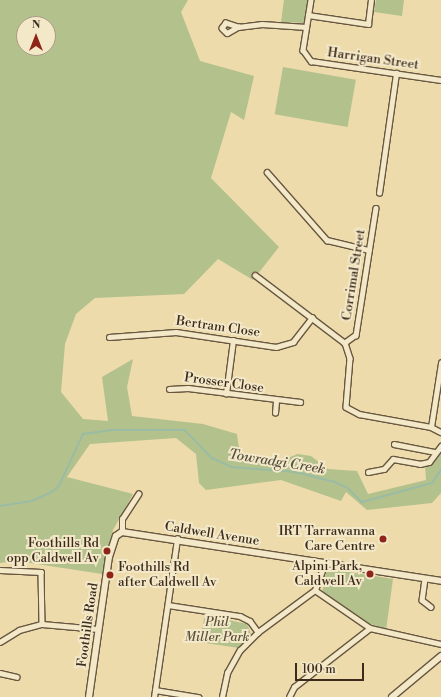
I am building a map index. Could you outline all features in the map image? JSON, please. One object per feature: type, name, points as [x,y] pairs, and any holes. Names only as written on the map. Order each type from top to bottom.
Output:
[{"type":"main road","name":"Caldwell Avenue","points":[[122,532],[177,539],[441,581]]},
{"type":"main road","name":"Foothills Road","points":[[88,697],[109,557],[116,536],[122,532]]},
{"type":"main road","points":[[392,697],[441,656]]},
{"type":"street","points":[[238,27],[278,24],[306,27],[311,0]]},
{"type":"street","points":[[308,15],[368,24],[371,0]]},
{"type":"street","name":"Harrigan Street","points":[[306,27],[304,56],[311,61],[441,80]]},
{"type":"street","points":[[379,193],[396,73]]},
{"type":"street","points":[[267,172],[327,240],[369,250]]},
{"type":"street","name":"Corrimal Street","points":[[346,343],[356,335],[376,208]]},
{"type":"street","points":[[254,275],[346,343],[350,358],[345,400],[348,410],[431,427],[441,432]]},
{"type":"street","name":"Bertram Close","points":[[109,337],[176,332],[276,346],[293,342],[312,318]]},
{"type":"street","points":[[226,394],[232,340]]},
{"type":"street","points":[[431,427],[441,363]]},
{"type":"street","name":"Prosser Close","points":[[169,389],[188,388],[276,401],[300,402]]},
{"type":"street","name":"Prosser Close","points":[[275,413],[276,401]]},
{"type":"street","points":[[394,444],[434,452]]},
{"type":"street","points":[[368,472],[384,469],[393,459],[420,464],[429,462],[434,452],[441,446]]},
{"type":"street","name":"Foothills Road","points":[[122,532],[122,519],[138,494]]},
{"type":"street","points":[[154,697],[177,539]]},
{"type":"street","points":[[222,697],[227,673],[240,650],[258,632],[315,590],[325,563]]},
{"type":"street","points":[[0,570],[41,572],[42,624]]},
{"type":"street","points":[[424,579],[422,600],[431,607]]},
{"type":"street","points":[[315,590],[370,628],[441,644]]},
{"type":"street","points":[[168,605],[240,616],[250,621],[258,632]]},
{"type":"street","points":[[0,642],[19,630],[42,624],[98,629]]},
{"type":"street","points":[[289,697],[294,687],[370,628]]},
{"type":"street","points":[[0,673],[17,676]]},
{"type":"street","points":[[155,690],[198,697]]},
{"type":"green space","points":[[0,0],[188,0],[181,12],[200,61],[254,76],[244,120],[231,112],[211,178],[279,247],[253,280],[218,259],[184,294],[95,298],[76,314],[65,344],[61,392],[83,419],[108,421],[102,377],[133,359],[127,387],[132,416],[203,424],[237,434],[240,456],[282,460],[298,454],[311,456],[328,469],[357,471],[368,494],[426,480],[425,464],[441,446],[441,493],[432,503],[367,510],[346,492],[341,501],[281,480],[206,490],[199,483],[196,454],[176,438],[90,444],[67,477],[133,494],[113,530],[102,574],[17,561],[0,563]]},
{"type":"green space","points":[[284,0],[309,0],[305,23],[281,22]]},
{"type":"green space","points":[[376,0],[404,0],[402,16],[374,12]]},
{"type":"green space","points":[[283,67],[356,80],[348,127],[275,114]]},
{"type":"green space","points":[[331,569],[393,579],[386,630],[361,620],[322,593],[326,573]]},
{"type":"green space","name":"Phil Miller Park","points":[[205,615],[247,624],[251,634],[239,648],[199,642]]},
{"type":"waterway","name":"Towradgi Creek","points":[[0,506],[32,501],[52,492],[59,486],[83,434],[110,430],[185,430],[212,458],[232,467],[295,472],[335,482],[348,488],[362,502],[432,483],[441,470]]},
{"type":"place","name":"IRT Tarrawanna Care Centre","points":[[383,539]]},
{"type":"place","name":"Foothills Rd opp Caldwell Av","points":[[107,551]]},
{"type":"place","name":"Alpini Park, Caldwell Av","points":[[370,574]]},
{"type":"place","name":"Foothills Rd after Caldwell Av","points":[[110,575]]}]
